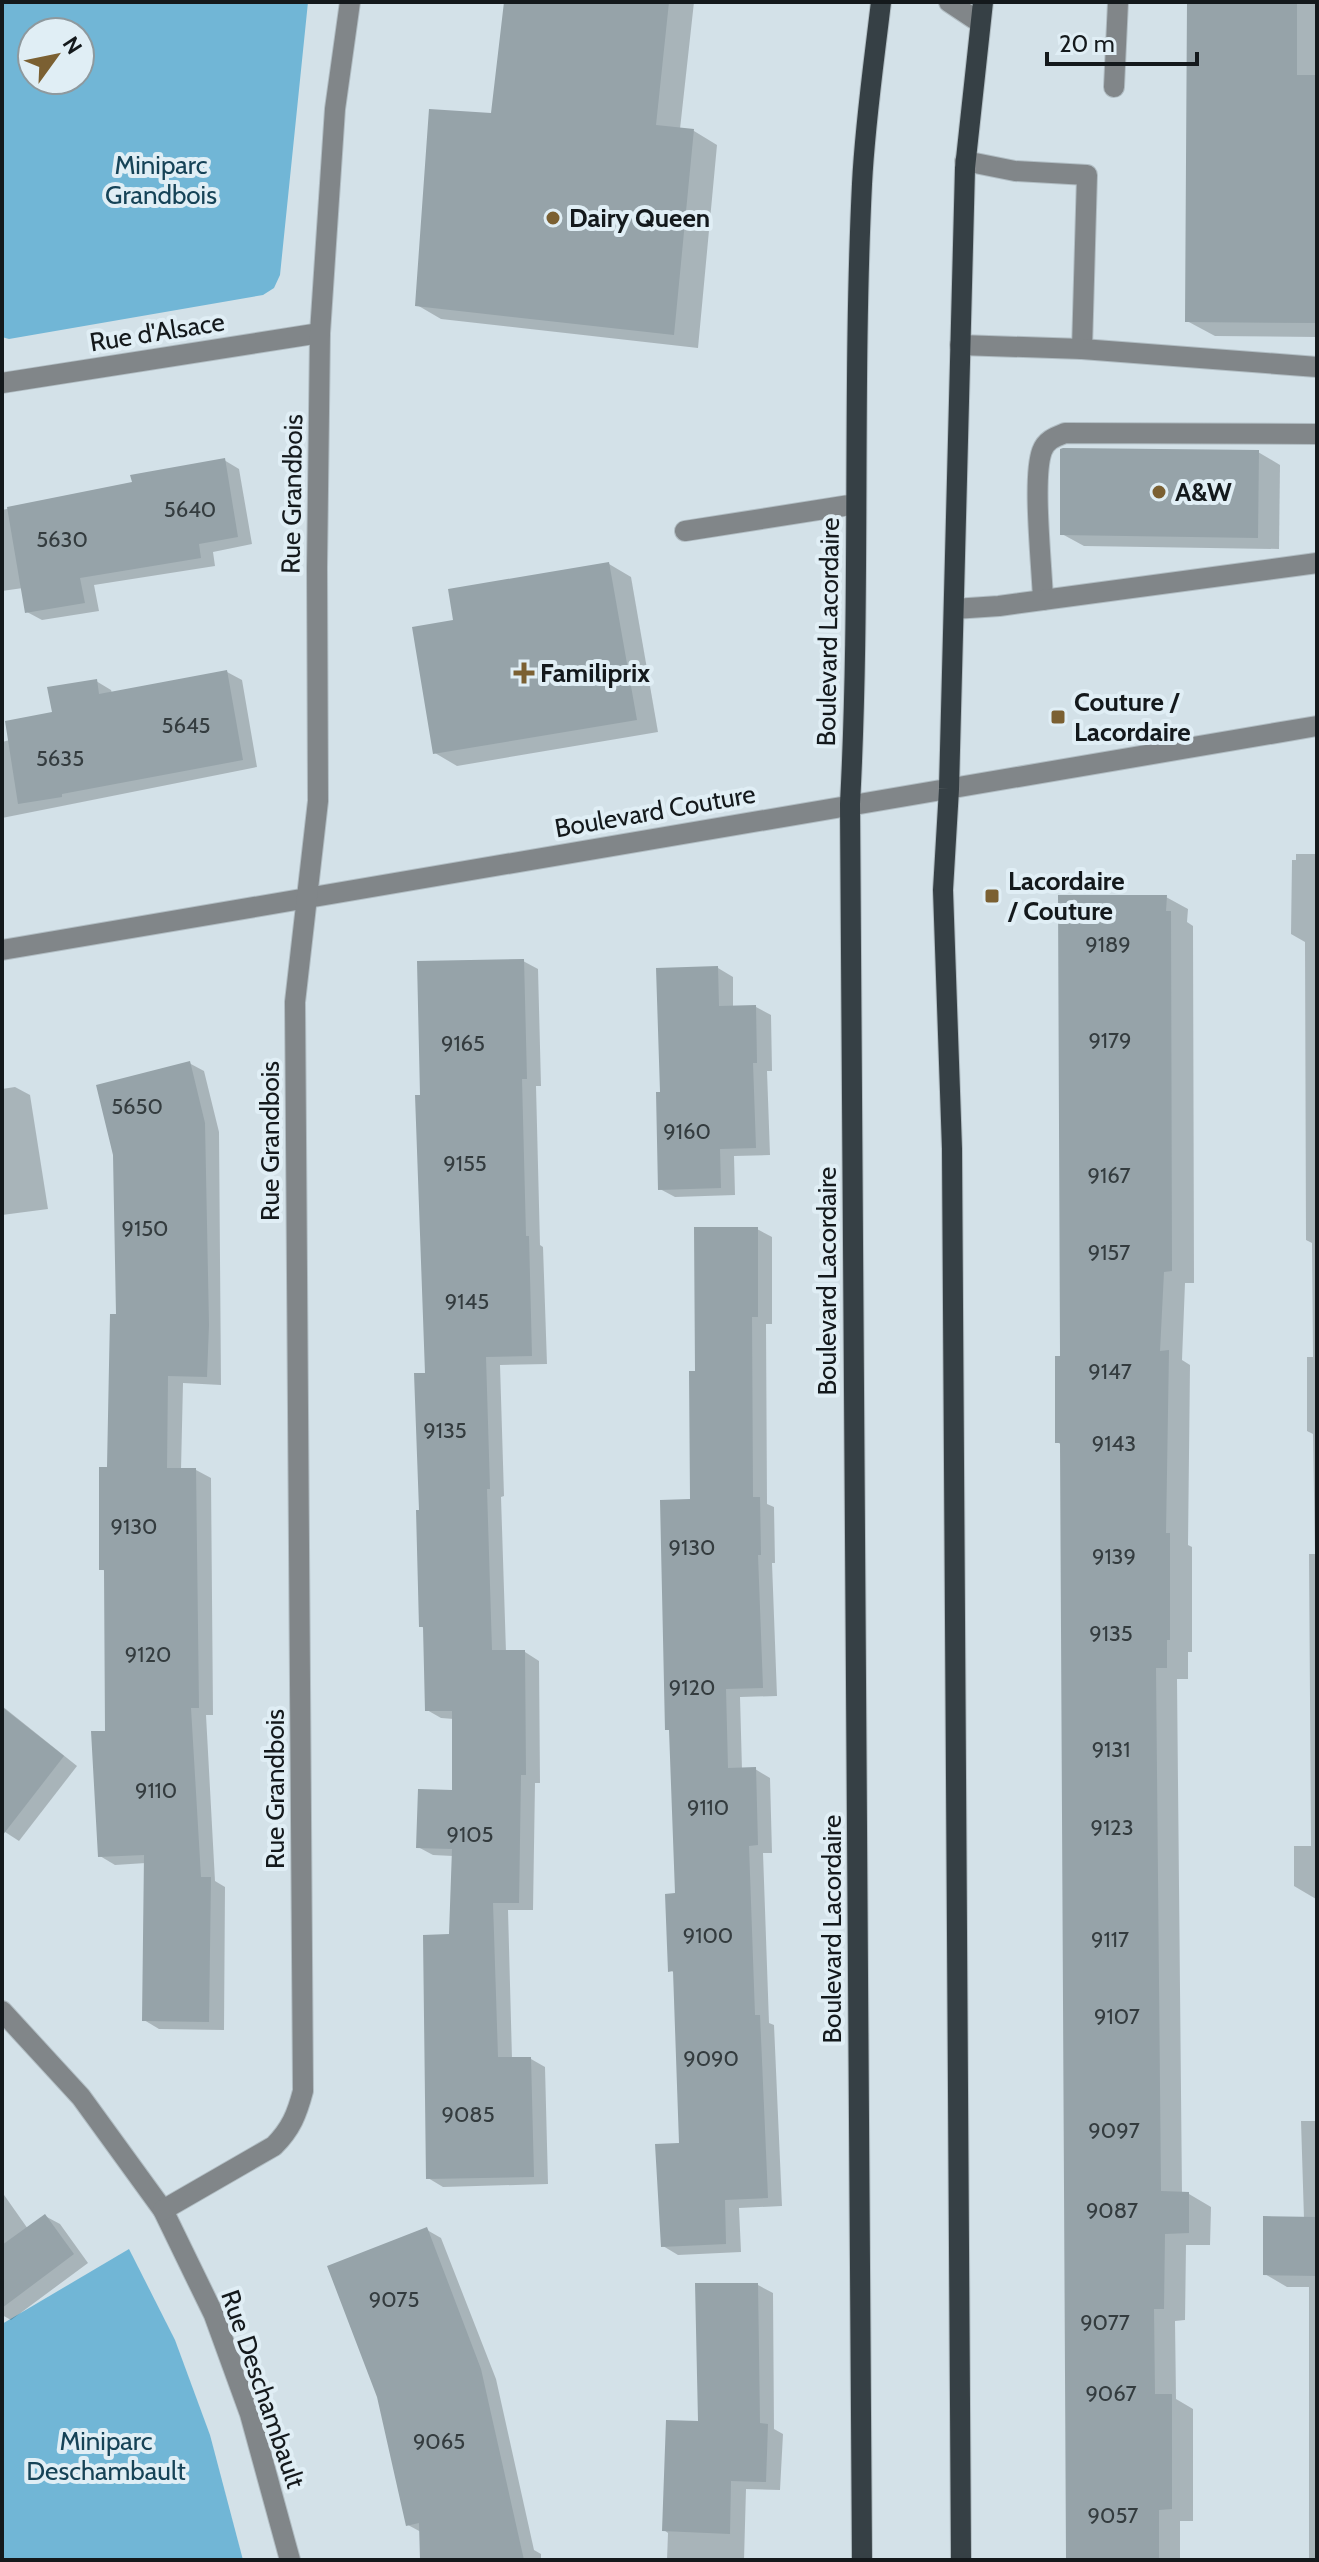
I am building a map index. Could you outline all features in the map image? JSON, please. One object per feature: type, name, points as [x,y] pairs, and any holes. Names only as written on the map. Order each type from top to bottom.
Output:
[{"type":"main road","name":"Boulevard Lacordaire","points":[[862,2560],[850,804],[856,689],[862,181],[881,2]]},
{"type":"main road","points":[[961,2560],[952,1149],[943,890],[949,789],[965,161],[981,12]]},
{"type":"street","name":"Rue Grandbois","points":[[163,2210],[274,2146],[297,2115],[303,2091],[295,1002],[318,801],[320,333],[335,109],[350,2]]},
{"type":"street","points":[[949,2],[981,12]]},
{"type":"street","points":[[1114,87],[1118,2]]},
{"type":"street","points":[[965,161],[1015,171],[1087,175],[1082,349]]},
{"type":"street","name":"Rue d'Alsace","points":[[2,383],[320,333]]},
{"type":"street","points":[[960,345],[1082,349],[1317,367]]},
{"type":"street","points":[[1043,600],[1038,476],[1042,451],[1051,438],[1065,433],[1317,434]]},
{"type":"street","points":[[685,531],[856,504]]},
{"type":"street","points":[[954,609],[1317,563]]},
{"type":"street","name":"Boulevard Couture","points":[[2,950],[1317,726]]},
{"type":"street","name":"Rue Deschambault","points":[[2,2011],[81,2097],[163,2210],[214,2315],[250,2414],[290,2560]]},
{"type":"green space","name":"Miniparc Grandbois","points":[[2,2],[308,2],[280,275],[274,288],[263,295],[9,339],[2,337]]},
{"type":"green space","name":"Miniparc Deschambault","points":[[129,2249],[175,2340],[210,2435],[243,2560],[2,2560],[2,2324]]},
{"type":"building","name":"Dairy Queen","points":[[504,2],[669,2],[656,125],[694,129],[674,335],[415,306],[429,109],[491,113]]},
{"type":"building","points":[[1187,2],[1297,2],[1297,75],[1317,75],[1317,323],[1185,322]]},
{"type":"building","name":"A&W","points":[[1060,449],[1259,450],[1258,538],[1060,535]]},
{"type":"building","points":[[225,458],[238,537],[199,544],[201,558],[80,578],[85,603],[25,613],[7,507],[132,482],[130,475]]},
{"type":"building","name":"Familiprix","points":[[609,562],[637,720],[433,754],[412,627],[453,620],[448,589]]},
{"type":"building","points":[[227,670],[243,760],[18,804],[5,721],[52,712],[47,687],[97,679],[99,694]]},
{"type":"building","points":[[1058,895],[1167,895],[1166,911],[1171,911],[1172,1271],[1164,1272],[1160,1351],[1169,1350],[1166,1533],[1170,1533],[1170,1640],[1167,1640],[1167,1668],[1156,1668],[1161,2191],[1189,2192],[1189,2233],[1165,2234],[1164,2309],[1154,2309],[1155,2394],[1172,2394],[1172,2509],[1159,2510],[1159,2560],[1066,2560],[1060,1443],[1055,1443],[1055,1356],[1060,1356]]},
{"type":"building","points":[[524,959],[527,1079],[522,1079],[532,1356],[486,1357],[490,1489],[487,1489],[492,1650],[525,1650],[526,1775],[521,1775],[519,1903],[493,1903],[498,2057],[531,2057],[534,2177],[426,2179],[423,1935],[449,1934],[452,1849],[416,1848],[418,1789],[452,1790],[452,1711],[425,1711],[423,1627],[419,1627],[414,1373],[425,1373],[415,1095],[420,1095],[417,961]]},
{"type":"building","points":[[718,966],[719,1006],[756,1005],[757,1063],[753,1063],[756,1148],[720,1149],[721,1188],[658,1190],[656,1092],[660,1092],[656,968]]},
{"type":"building","points":[[190,1061],[205,1123],[209,1325],[207,1377],[168,1376],[167,1468],[196,1468],[199,1708],[191,1708],[201,1877],[211,1877],[209,2022],[142,2021],[144,1855],[98,1857],[91,1731],[105,1731],[104,1570],[99,1570],[99,1467],[107,1467],[110,1314],[116,1314],[113,1155],[96,1085]]},
{"type":"building","points":[[694,1227],[758,1227],[758,1317],[752,1317],[753,1497],[760,1497],[761,1555],[758,1555],[763,1688],[726,1689],[728,1768],[756,1767],[758,1845],[749,1846],[755,2015],[760,2015],[768,2198],[725,2200],[726,2244],[661,2247],[655,2144],[679,2143],[673,1971],[668,1972],[665,1894],[675,1893],[669,1730],[665,1730],[660,1500],[690,1499],[689,1371],[695,1371]]},
{"type":"building","points":[[2,1707],[64,1756],[2,1836]]},
{"type":"building","points":[[45,2214],[74,2254],[2,2308],[2,2245]]},
{"type":"building","points":[[1263,2216],[1317,2217],[1317,2276],[1263,2275]]},
{"type":"building","points":[[427,2227],[481,2369],[524,2560],[420,2560],[419,2523],[406,2526],[377,2397],[327,2266]]},
{"type":"building","points":[[695,2283],[758,2283],[760,2423],[768,2424],[766,2482],[731,2481],[730,2534],[662,2531],[666,2420],[698,2421]]},
{"type":"place","name":"Dairy Queen","points":[[553,218]]},
{"type":"place","name":"A&W","points":[[1159,492]]},
{"type":"place","name":"Familiprix","points":[[524,673]]},
{"type":"place","name":"Couture / Lacordaire","points":[[1058,717]]},
{"type":"place","name":"Lacordaire / Couture","points":[[992,896]]}]
